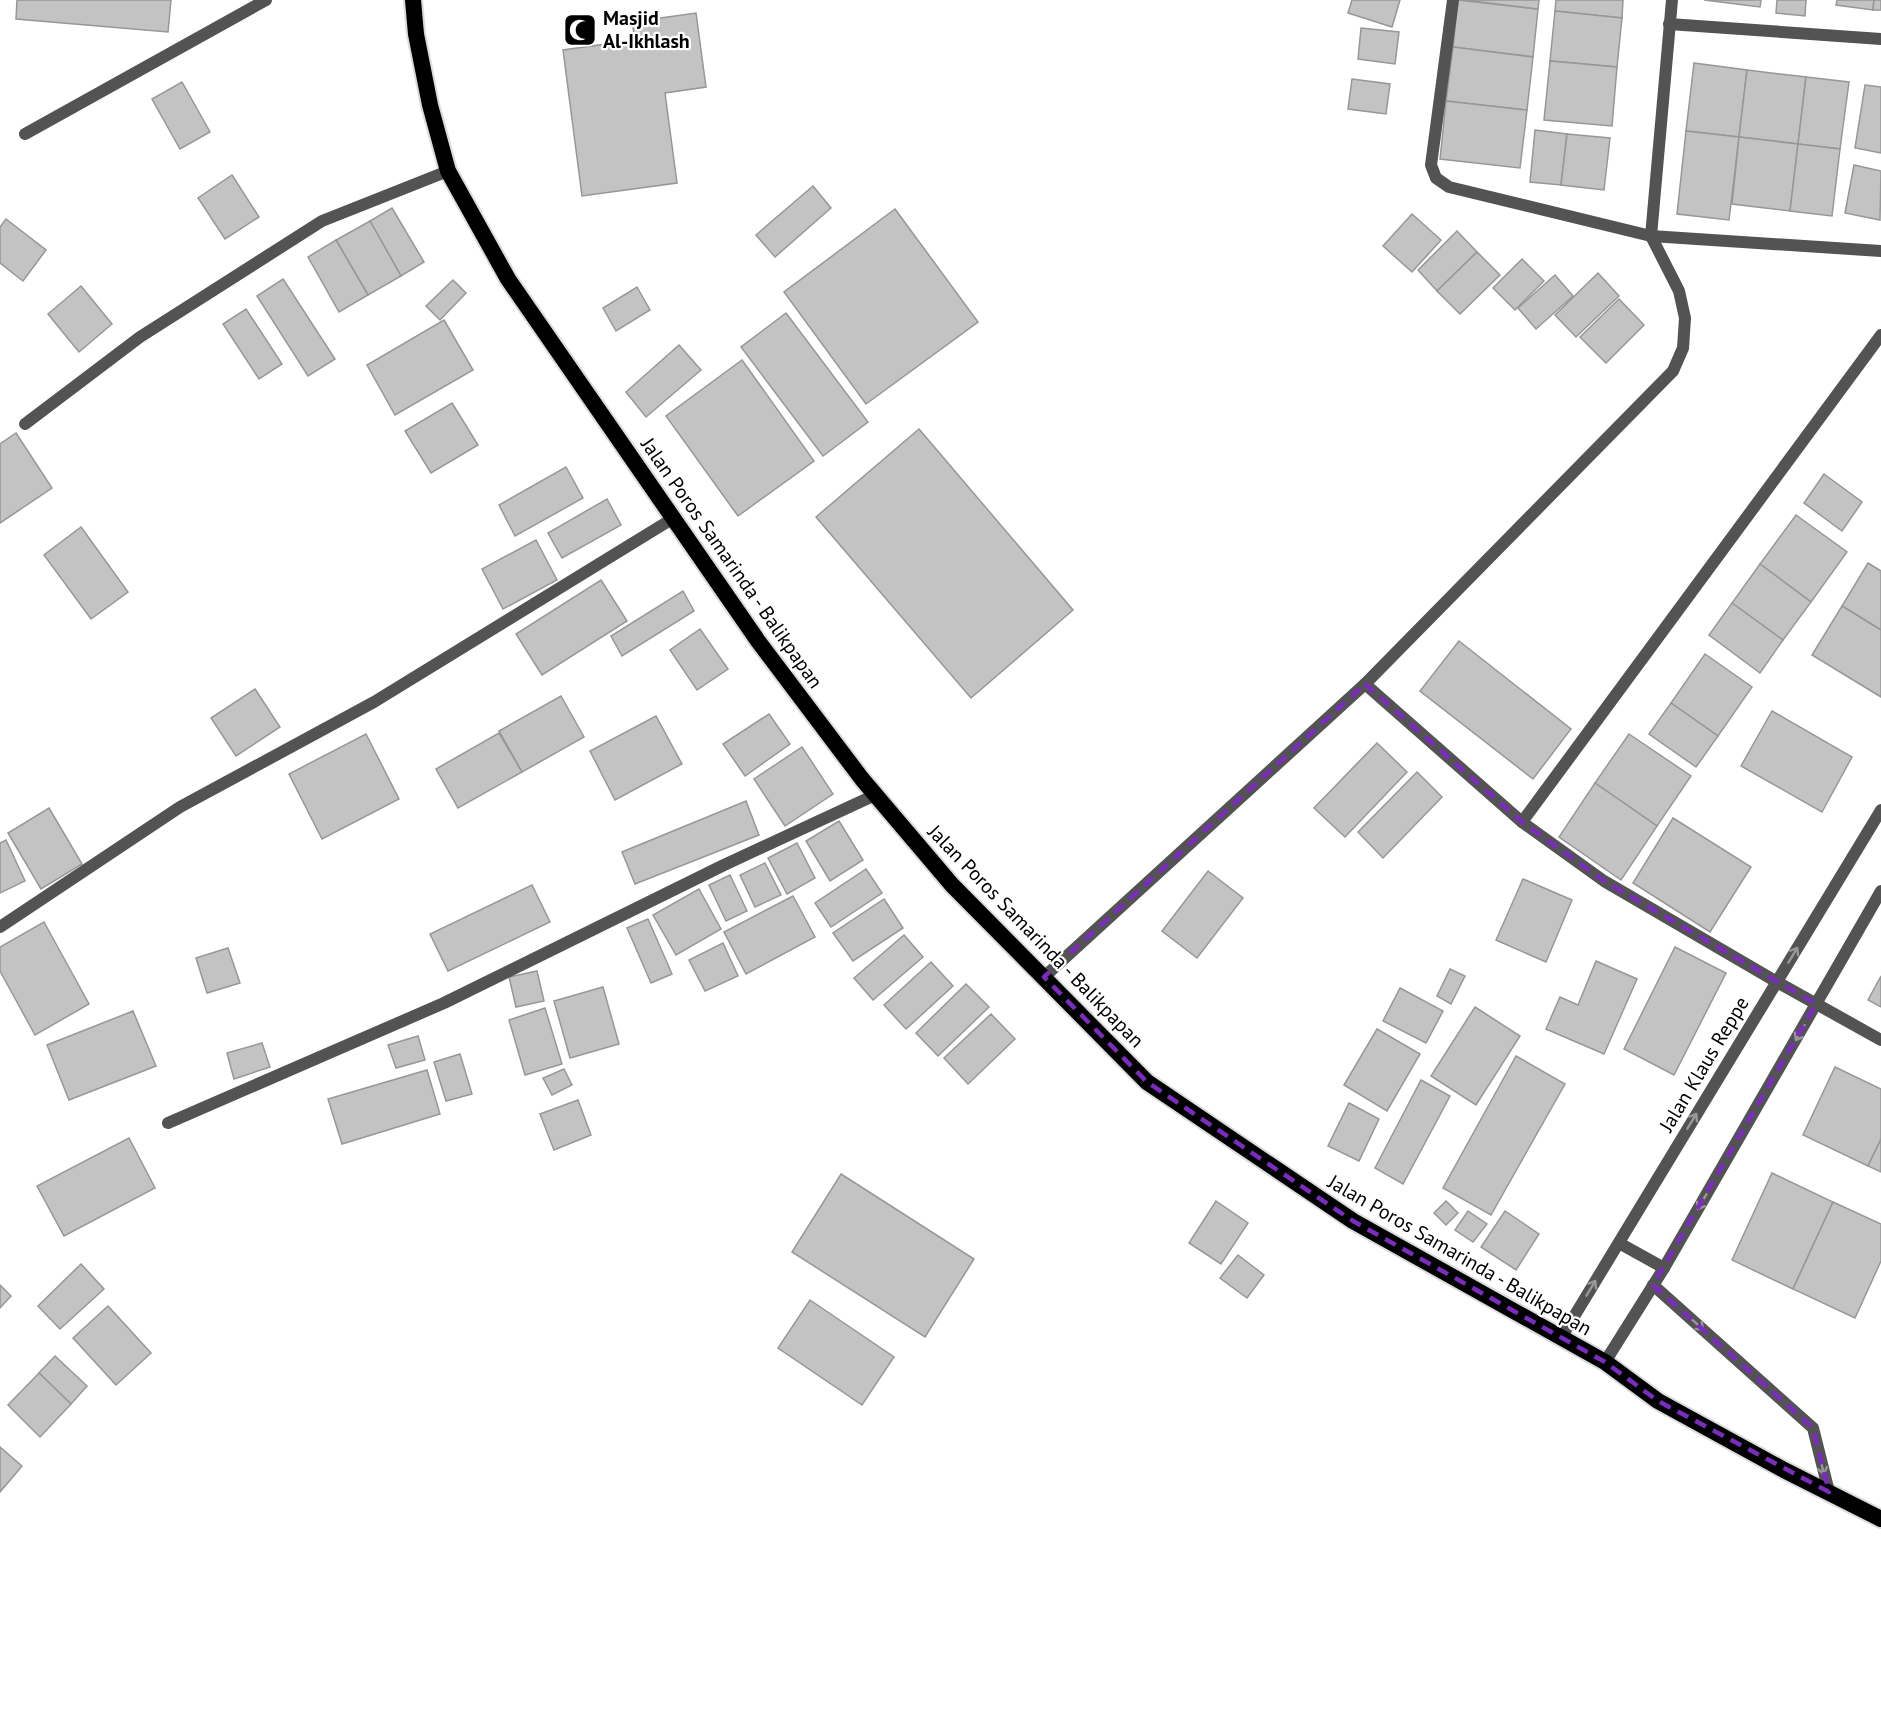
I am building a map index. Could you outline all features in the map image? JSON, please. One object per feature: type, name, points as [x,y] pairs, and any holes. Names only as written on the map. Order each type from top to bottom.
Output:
[{"type":"highway","name":"Jalan Poros Samarinda - Balikpapan","points":[[413,0],[416,34],[430,105],[448,171],[508,279],[758,641],[875,795],[952,885],[1147,1082],[1353,1221],[1605,1362],[1658,1401],[1784,1470],[1881,1519]]},
{"type":"street","points":[[25,134],[266,0]]},
{"type":"street","points":[[1453,0],[1431,165],[1436,178],[1449,187],[1651,236],[1881,251]]},
{"type":"street","points":[[1044,977],[1365,684],[1672,371],[1683,348],[1685,318],[1679,291],[1651,236],[1672,0]]},
{"type":"street","points":[[1669,24],[1881,39]]},
{"type":"street","points":[[25,424],[140,337],[322,221],[448,171]]},
{"type":"street","points":[[1522,822],[1881,334]]},
{"type":"street","points":[[0,927],[180,807],[374,702],[672,519]]},
{"type":"street","points":[[1365,684],[1522,822],[1604,881],[1881,1040]]},
{"type":"street","points":[[168,1123],[444,1003],[724,865],[875,795]]},
{"type":"street","name":"Jalan Klaus Reppe","points":[[1561,1338],[1881,810]]},
{"type":"street","points":[[1605,1362],[1664,1268],[1881,891]]},
{"type":"street","points":[[1619,1243],[1664,1268]]},
{"type":"street","points":[[1653,1285],[1813,1428],[1828,1492]]},
{"type":"highlighted area","points":[[1365,684],[1522,822],[1604,881],[1816,1004],[1653,1285],[1813,1428],[1829,1492],[1658,1401],[1605,1362],[1353,1221],[1147,1082],[1044,977]]},
{"type":"building","points":[[17,0],[171,0],[168,32],[16,19]]},
{"type":"building","points":[[1352,0],[1400,0],[1392,27],[1348,13]]},
{"type":"building","points":[[1458,0],[1538,9],[1533,57],[1453,47]]},
{"type":"building","points":[[1464,0],[1539,0],[1538,9]]},
{"type":"building","points":[[1556,0],[1623,0],[1622,18],[1555,11]]},
{"type":"building","points":[[1704,0],[1761,0],[1760,7]]},
{"type":"building","points":[[1777,0],[1806,0],[1805,16],[1776,13]]},
{"type":"building","points":[[1837,0],[1874,0],[1873,10],[1836,5]]},
{"type":"building","points":[[1874,0],[1881,0],[1881,10],[1873,10]]},
{"type":"building","points":[[1555,11],[1622,18],[1617,67],[1550,61]]},
{"type":"building","points":[[696,13],[706,87],[665,93],[677,183],[582,196],[563,50],[635,40],[632,22]]},
{"type":"building","points":[[1361,28],[1399,32],[1395,64],[1358,59]]},
{"type":"building","points":[[1453,47],[1533,57],[1527,110],[1446,101]]},
{"type":"building","points":[[1550,61],[1617,67],[1612,126],[1544,120]]},
{"type":"building","points":[[1694,63],[1747,70],[1739,137],[1686,131]]},
{"type":"building","points":[[1747,70],[1806,77],[1798,144],[1739,137]]},
{"type":"building","points":[[1806,77],[1849,82],[1840,149],[1798,144]]},
{"type":"building","points":[[1352,79],[1390,84],[1386,114],[1348,109]]},
{"type":"building","points":[[182,82],[210,132],[180,149],[152,99]]},
{"type":"building","points":[[1865,85],[1881,87],[1881,153],[1855,148]]},
{"type":"building","points":[[1446,101],[1527,110],[1520,168],[1440,159]]},
{"type":"building","points":[[1535,130],[1567,134],[1561,185],[1530,182]]},
{"type":"building","points":[[1686,131],[1739,137],[1729,220],[1677,214]]},
{"type":"building","points":[[1567,134],[1610,138],[1604,190],[1561,185]]},
{"type":"building","points":[[1739,137],[1798,144],[1790,211],[1732,204]]},
{"type":"building","points":[[1798,144],[1840,149],[1832,216],[1790,211]]},
{"type":"building","points":[[1854,165],[1881,171],[1880,220],[1845,213]]},
{"type":"building","points":[[232,175],[259,217],[225,239],[198,198]]},
{"type":"building","points":[[813,186],[831,208],[775,257],[756,235]]},
{"type":"building","points":[[392,208],[424,262],[401,276],[370,221]]},
{"type":"building","points":[[895,209],[978,322],[866,404],[784,292]]},
{"type":"building","points":[[1412,214],[1441,240],[1412,272],[1383,246]]},
{"type":"building","points":[[6,219],[46,250],[23,281],[0,263],[0,227]]},
{"type":"building","points":[[370,221],[401,276],[368,295],[336,240]]},
{"type":"building","points":[[1457,231],[1477,252],[1437,291],[1418,270]]},
{"type":"building","points":[[336,240],[368,295],[339,312],[308,257]]},
{"type":"building","points":[[1477,252],[1500,275],[1460,314],[1437,291]]},
{"type":"building","points":[[1522,259],[1544,281],[1515,310],[1493,288]]},
{"type":"building","points":[[1598,273],[1619,296],[1576,337],[1555,315]]},
{"type":"building","points":[[1555,275],[1573,296],[1536,329],[1518,308]]},
{"type":"building","points":[[283,279],[335,359],[308,376],[257,296]]},
{"type":"building","points":[[453,280],[466,293],[440,320],[426,306]]},
{"type":"building","points":[[81,286],[112,324],[79,352],[48,314]]},
{"type":"building","points":[[637,287],[650,310],[616,331],[603,308]]},
{"type":"building","points":[[1619,299],[1644,325],[1606,363],[1580,337]]},
{"type":"building","points":[[246,309],[282,364],[259,379],[223,324]]},
{"type":"building","points":[[786,313],[868,422],[823,456],[741,347]]},
{"type":"building","points":[[444,320],[473,370],[395,415],[367,365]]},
{"type":"building","points":[[679,345],[701,370],[646,417],[626,392]]},
{"type":"building","points":[[742,360],[814,461],[738,516],[666,416]]},
{"type":"building","points":[[452,403],[478,445],[431,473],[405,431]]},
{"type":"building","points":[[919,429],[1073,610],[971,698],[816,517]]},
{"type":"building","points":[[16,433],[52,488],[0,523],[0,444]]},
{"type":"building","points":[[566,467],[583,498],[515,536],[499,505]]},
{"type":"building","points":[[1824,474],[1862,502],[1842,531],[1804,503]]},
{"type":"building","points":[[607,499],[621,525],[562,558],[548,533]]},
{"type":"building","points":[[1796,515],[1847,552],[1811,602],[1760,564]]},
{"type":"building","points":[[81,527],[128,592],[91,619],[44,555]]},
{"type":"building","points":[[536,540],[557,580],[503,609],[482,569]]},
{"type":"building","points":[[1868,563],[1881,571],[1881,630],[1842,606]]},
{"type":"building","points":[[1760,564],[1811,602],[1783,640],[1732,603]]},
{"type":"building","points":[[601,580],[627,621],[542,675],[516,634]]},
{"type":"building","points":[[683,591],[694,611],[622,656],[611,636]]},
{"type":"building","points":[[1732,603],[1783,640],[1760,673],[1709,635]]},
{"type":"building","points":[[1842,606],[1881,630],[1881,697],[1812,655]]},
{"type":"building","points":[[700,629],[728,669],[697,690],[670,650]]},
{"type":"building","points":[[1459,641],[1571,729],[1533,779],[1420,691]]},
{"type":"building","points":[[1705,654],[1752,687],[1718,736],[1671,703]]},
{"type":"building","points":[[255,689],[280,727],[236,756],[211,718]]},
{"type":"building","points":[[561,696],[584,737],[522,772],[499,731]]},
{"type":"building","points":[[1671,703],[1718,736],[1696,767],[1649,734]]},
{"type":"building","points":[[1772,711],[1852,757],[1822,812],[1741,766]]},
{"type":"building","points":[[769,714],[790,744],[745,776],[723,744]]},
{"type":"building","points":[[656,716],[682,764],[615,800],[590,751]]},
{"type":"building","points":[[499,733],[522,772],[458,808],[436,769]]},
{"type":"building","points":[[366,734],[399,799],[322,839],[289,774]]},
{"type":"building","points":[[1629,734],[1691,776],[1657,826],[1595,783]]},
{"type":"building","points":[[1377,743],[1407,772],[1345,837],[1314,808]]},
{"type":"building","points":[[802,747],[833,794],[785,826],[754,779]]},
{"type":"building","points":[[1417,772],[1442,797],[1383,858],[1358,832]]},
{"type":"building","points":[[1595,783],[1657,826],[1621,880],[1559,837]]},
{"type":"building","points":[[746,801],[759,835],[635,884],[622,852]]},
{"type":"building","points":[[49,808],[82,864],[41,889],[8,833]]},
{"type":"building","points":[[1673,818],[1751,867],[1710,932],[1633,883]]},
{"type":"building","points":[[839,821],[863,860],[830,881],[806,841]]},
{"type":"building","points":[[6,840],[25,881],[0,893],[0,843]]},
{"type":"building","points":[[797,843],[815,878],[787,894],[768,858]]},
{"type":"building","points":[[765,863],[781,895],[755,907],[740,875]]},
{"type":"building","points":[[866,869],[882,893],[831,927],[815,903]]},
{"type":"building","points":[[1208,871],[1243,898],[1197,958],[1162,931]]},
{"type":"building","points":[[730,875],[747,911],[726,921],[709,885]]},
{"type":"building","points":[[1523,879],[1572,900],[1546,962],[1496,940]]},
{"type":"building","points":[[532,885],[550,922],[448,971],[430,934]]},
{"type":"building","points":[[699,889],[721,929],[676,955],[653,915]]},
{"type":"building","points":[[793,896],[815,937],[746,974],[724,932]]},
{"type":"building","points":[[884,899],[903,928],[853,961],[833,933]]},
{"type":"building","points":[[648,919],[672,974],[651,983],[627,928]]},
{"type":"building","points":[[44,922],[89,1004],[35,1035],[0,971],[0,947]]},
{"type":"building","points":[[904,935],[923,957],[873,1000],[854,978]]},
{"type":"building","points":[[723,943],[738,976],[705,991],[689,960]]},
{"type":"building","points":[[1675,947],[1726,973],[1674,1075],[1624,1049]]},
{"type":"building","points":[[228,948],[240,983],[207,993],[196,958]]},
{"type":"building","points":[[1596,961],[1637,979],[1604,1054],[1546,1029],[1560,997],[1578,1005]]},
{"type":"building","points":[[931,962],[953,986],[906,1029],[884,1005]]},
{"type":"building","points":[[1450,969],[1465,976],[1451,1004],[1437,996]]},
{"type":"building","points":[[537,971],[544,1001],[516,1007],[509,977]]},
{"type":"building","points":[[1881,976],[1881,1007],[1868,1000]]},
{"type":"building","points":[[966,984],[989,1007],[938,1056],[916,1033]]},
{"type":"building","points":[[603,987],[619,1044],[570,1058],[554,1001]]},
{"type":"building","points":[[1400,988],[1443,1011],[1426,1043],[1383,1021]]},
{"type":"building","points":[[1475,1007],[1520,1036],[1476,1105],[1431,1076]]},
{"type":"building","points":[[545,1008],[562,1064],[525,1075],[509,1020]]},
{"type":"building","points":[[133,1011],[156,1066],[69,1100],[47,1045]]},
{"type":"building","points":[[991,1014],[1015,1039],[968,1084],[944,1058]]},
{"type":"building","points":[[1377,1029],[1420,1054],[1387,1111],[1344,1085]]},
{"type":"building","points":[[418,1036],[425,1060],[396,1068],[388,1045]]},
{"type":"building","points":[[262,1043],[270,1067],[234,1079],[227,1053]]},
{"type":"building","points":[[460,1054],[472,1094],[446,1101],[434,1062]]},
{"type":"building","points":[[1516,1056],[1565,1084],[1491,1215],[1443,1188]]},
{"type":"building","points":[[1835,1067],[1881,1089],[1881,1139],[1868,1166],[1803,1135]]},
{"type":"building","points":[[564,1069],[572,1085],[552,1095],[543,1078]]},
{"type":"building","points":[[427,1070],[440,1114],[342,1144],[328,1099]]},
{"type":"building","points":[[1421,1080],[1450,1096],[1403,1184],[1375,1168]]},
{"type":"building","points":[[578,1100],[591,1135],[554,1150],[540,1114]]},
{"type":"building","points":[[1349,1103],[1379,1119],[1359,1161],[1328,1146]]},
{"type":"building","points":[[129,1138],[155,1188],[64,1236],[37,1186]]},
{"type":"building","points":[[1881,1139],[1881,1172],[1868,1166]]},
{"type":"building","points":[[1772,1173],[1833,1202],[1793,1289],[1732,1260]]},
{"type":"building","points":[[841,1174],[974,1259],[925,1337],[792,1252]]},
{"type":"building","points":[[1216,1201],[1248,1223],[1221,1264],[1189,1243]]},
{"type":"building","points":[[1446,1201],[1458,1213],[1446,1225],[1434,1213]]},
{"type":"building","points":[[1833,1202],[1881,1224],[1881,1261],[1855,1318],[1793,1289]]},
{"type":"building","points":[[1468,1211],[1487,1224],[1473,1242],[1455,1230]]},
{"type":"building","points":[[1505,1211],[1539,1234],[1516,1270],[1481,1247]]},
{"type":"building","points":[[1238,1255],[1264,1275],[1247,1298],[1220,1278]]},
{"type":"building","points":[[81,1264],[104,1289],[60,1329],[38,1306]]},
{"type":"building","points":[[0,1285],[11,1296],[0,1308]]},
{"type":"building","points":[[810,1300],[894,1357],[862,1405],[778,1348]]},
{"type":"building","points":[[108,1306],[151,1353],[116,1385],[73,1338]]},
{"type":"building","points":[[55,1356],[87,1386],[71,1404],[39,1373]]},
{"type":"building","points":[[39,1373],[71,1404],[40,1437],[8,1405]]},
{"type":"building","points":[[0,1447],[22,1466],[0,1492]]},
{"type":"place","name":"Masjid Al-Ikhlash","points":[[580,30]]}]
